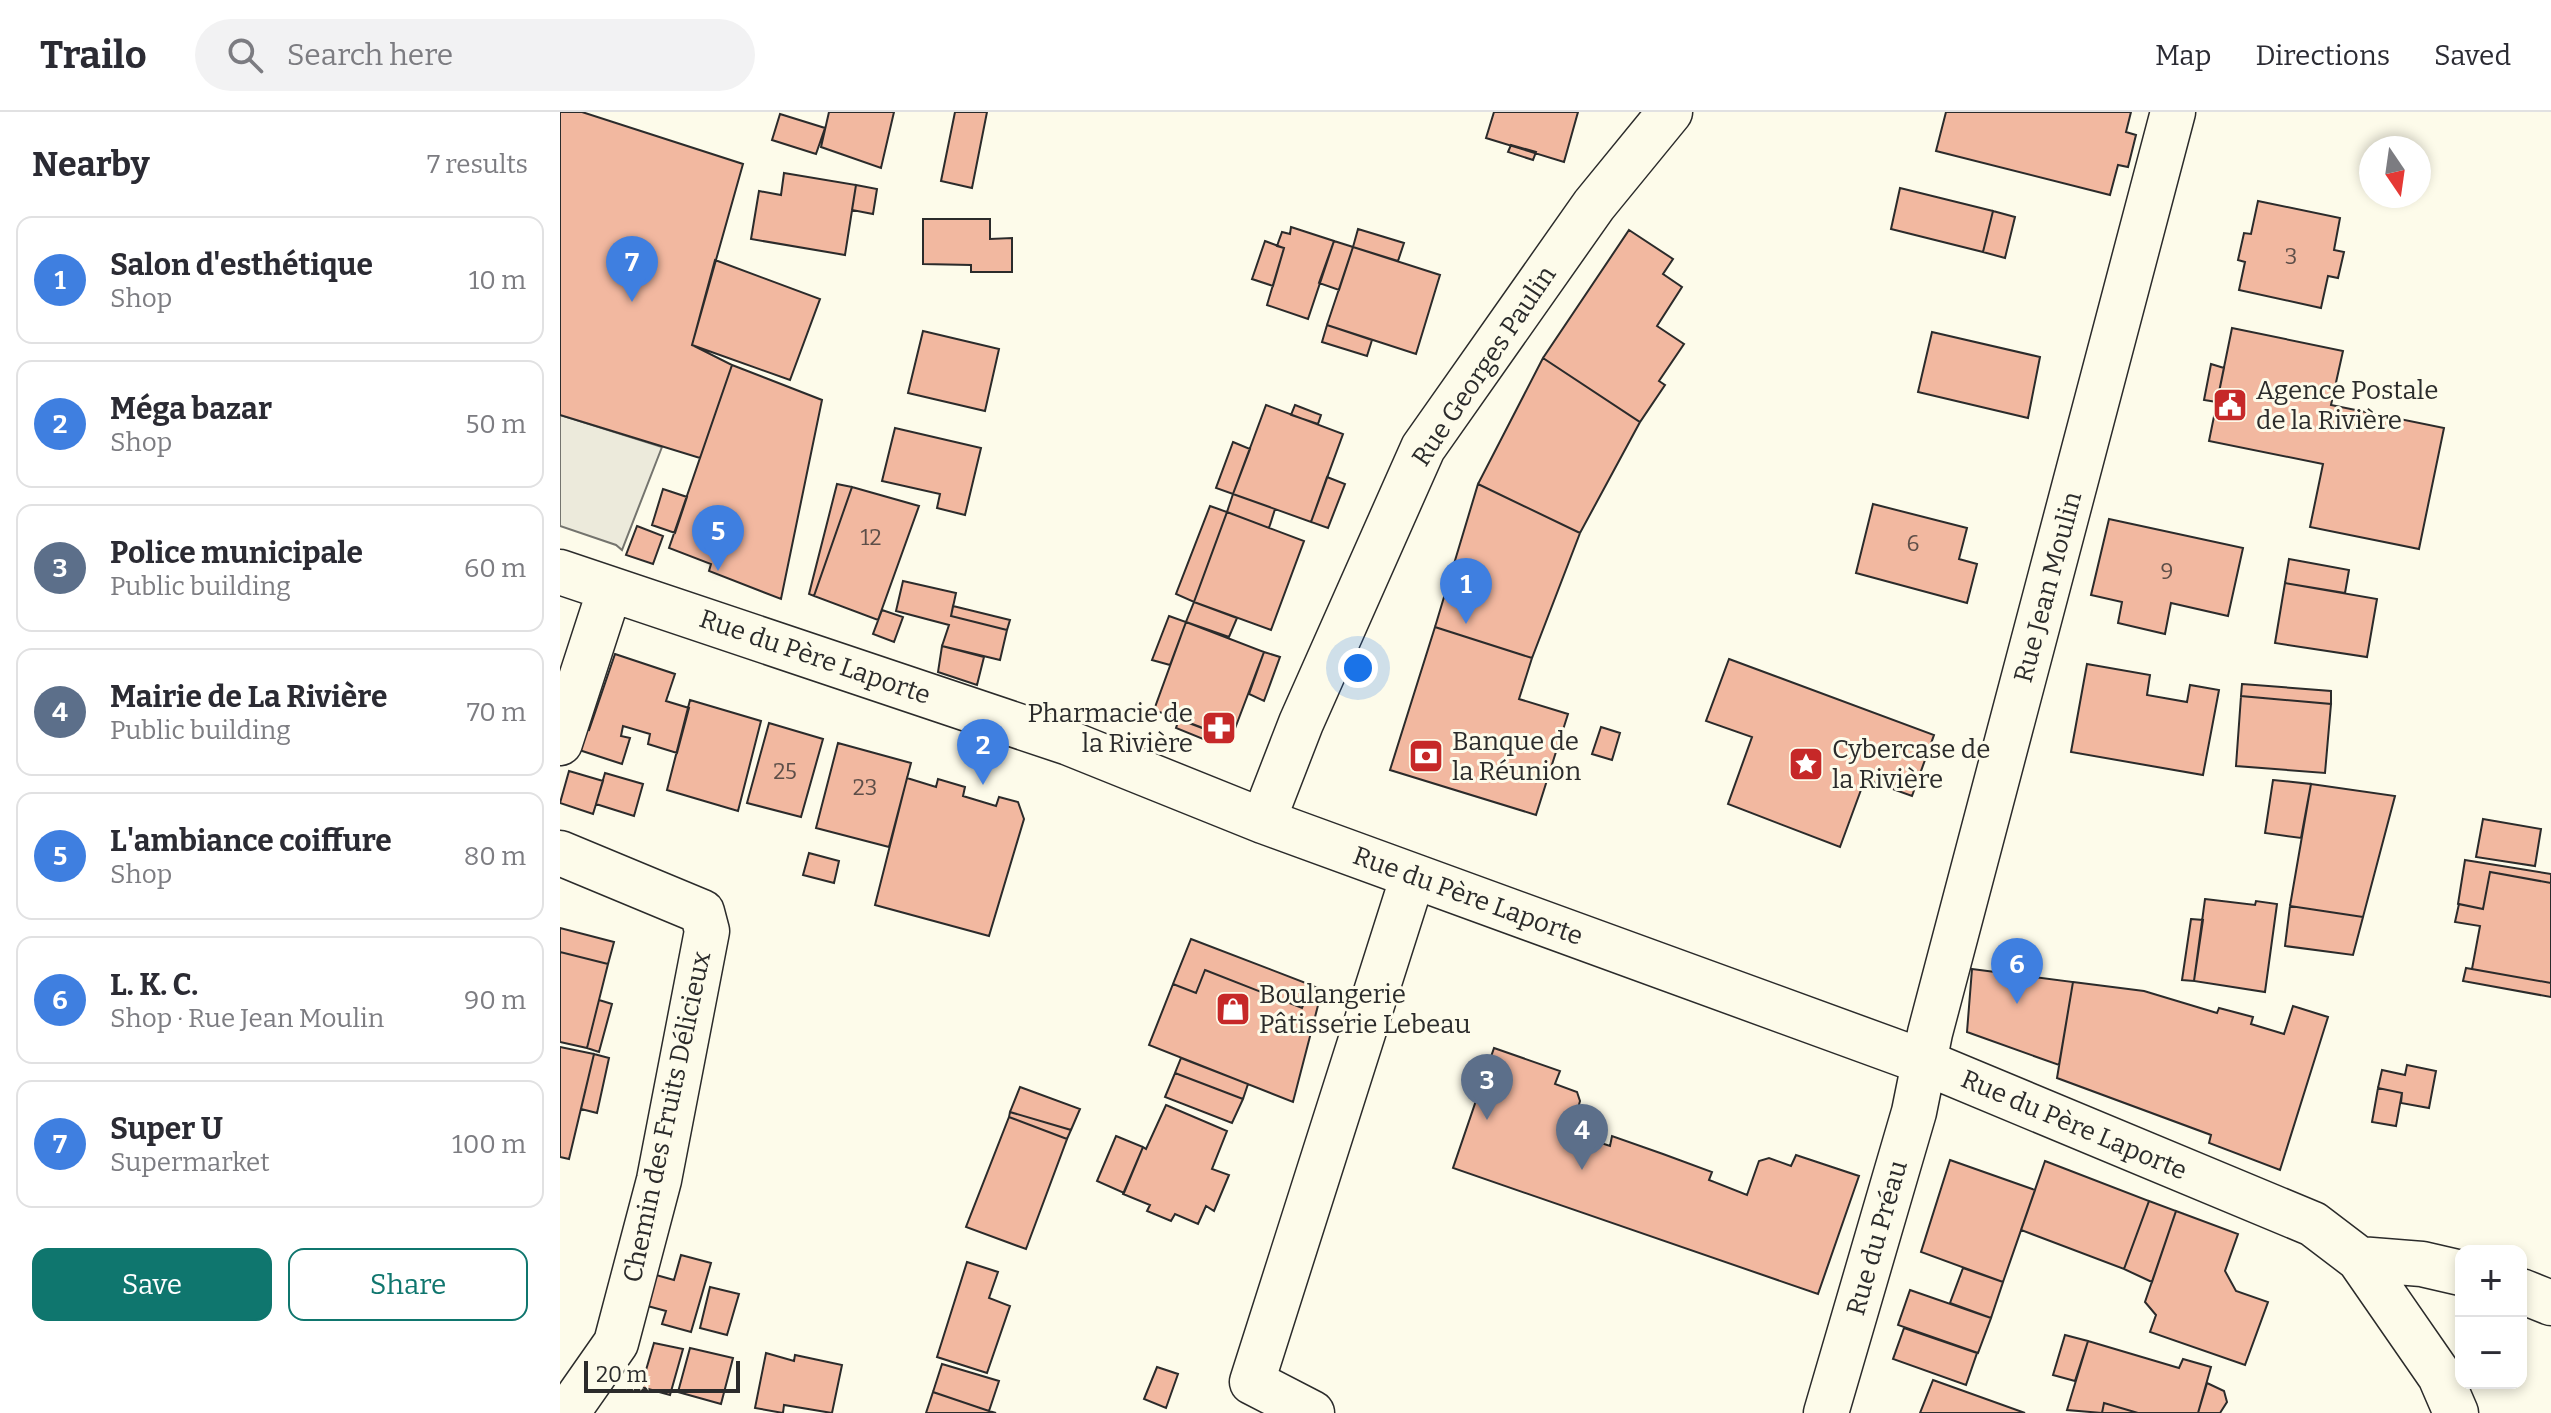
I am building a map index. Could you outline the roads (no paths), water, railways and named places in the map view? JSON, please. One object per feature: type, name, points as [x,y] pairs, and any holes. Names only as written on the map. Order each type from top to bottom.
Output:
[{"type":"street","name":"Rue Georges Paulin","points":[[1263,821],[1301,723],[1423,448],[1594,205],[1670,112]]},
{"type":"street","name":"Rue Jean Moulin","points":[[1924,1062],[2173,112]]},
{"type":"street","name":"Rue du Père Laporte","points":[[560,572],[1069,743],[1263,821],[1924,1062],[2313,1224],[2359,1259]]},
{"type":"street","points":[[560,743],[610,589]]},
{"type":"street","name":"Chemin des Fruits Délicieux","points":[[560,853],[702,912],[707,931],[659,1180],[616,1343],[567,1413]]},
{"type":"street","points":[[1312,1413],[1252,1382],[1413,876]]},
{"type":"street","name":"Rue du Préau","points":[[1826,1413],[1914,1112],[1924,1062]]},
{"type":"street","points":[[2359,1259],[2422,1264],[2455,1272]]},
{"type":"street","points":[[2359,1259],[2440,1376],[2456,1413]]},
{"type":"street","points":[[2527,1293],[2551,1303]]},
{"type":"place","name":"Super U","points":[[632,302]]},
{"type":"place","name":"Agence Postale de la Rivière","points":[[2230,405]]},
{"type":"place","name":"L'ambiance coiffure","points":[[718,571]]},
{"type":"place","name":"Salon d'esthétique","points":[[1466,624]]},
{"type":"place","name":"Pharmacie de la Rivière","points":[[1219,728]]},
{"type":"place","name":"Banque de la Réunion","points":[[1426,756]]},
{"type":"place","name":"Cybercase de la Rivière","points":[[1806,764]]},
{"type":"place","name":"Méga bazar","points":[[983,785]]},
{"type":"place","name":"L. K. C.","points":[[2017,1004]]},
{"type":"place","name":"Boulangerie Pâtisserie Lebeau","points":[[1233,1009]]},
{"type":"place","name":"Police municipale","points":[[1487,1120]]},
{"type":"place","name":"Mairie de La Rivière","points":[[1582,1170]]}]
